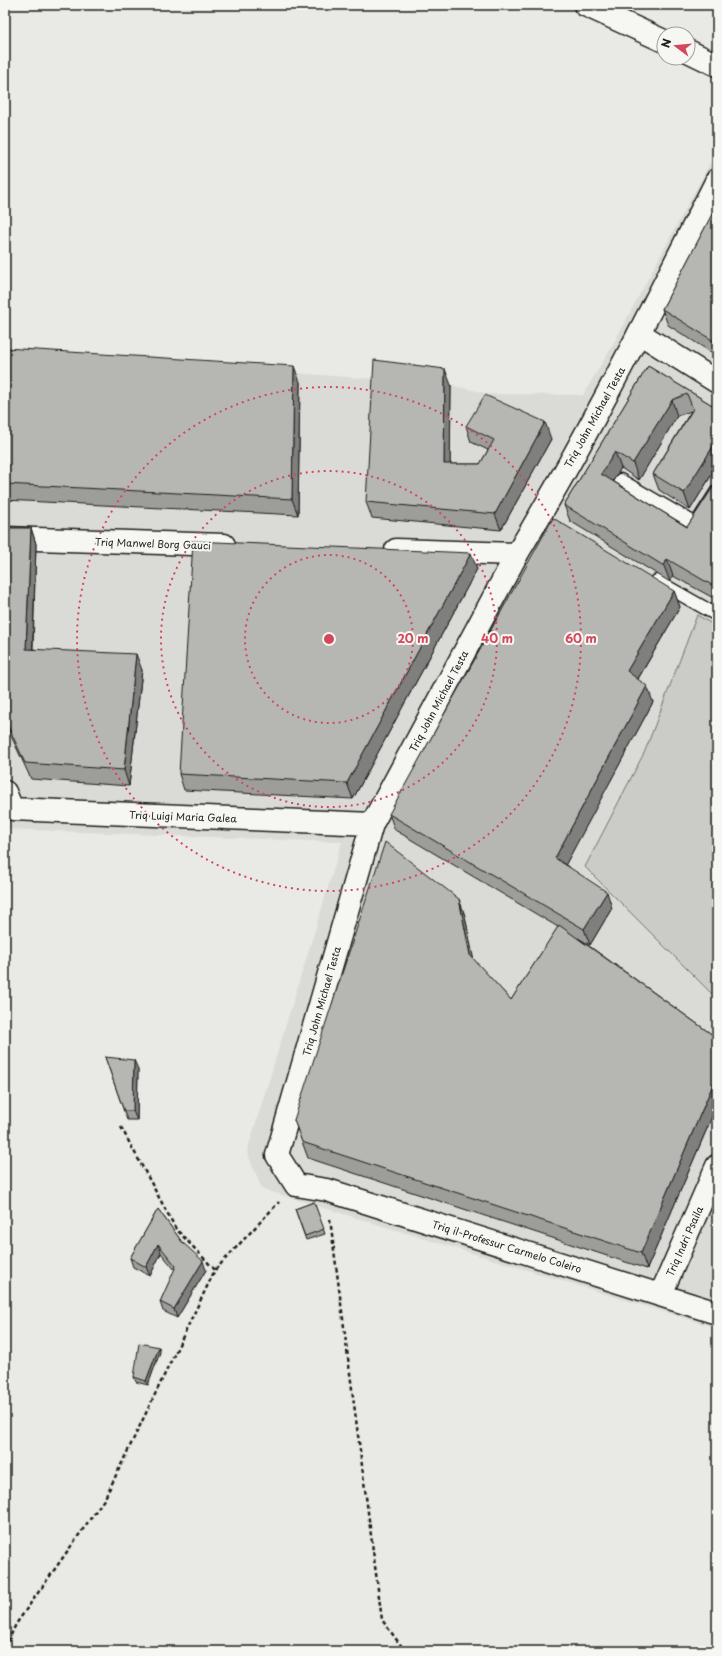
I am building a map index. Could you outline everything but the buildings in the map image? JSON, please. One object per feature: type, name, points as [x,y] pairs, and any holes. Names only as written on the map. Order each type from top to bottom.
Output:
[{"type":"street","points":[[585,5],[656,37]]},
{"type":"street","points":[[696,55],[717,65]]},
{"type":"street","name":"Triq John Michael Testa","points":[[296,1185],[277,1155],[372,824],[517,554],[544,517],[717,180]]},
{"type":"street","points":[[639,334],[717,382]]},
{"type":"street","name":"Triq Manwel Borg Gauci","points":[[5,538],[241,546]]},
{"type":"street","points":[[375,550],[517,554]]},
{"type":"street","name":"Triq Luigi Maria Galea","points":[[5,792],[12,809],[372,824]]},
{"type":"street","name":"Triq Indrì Psaila","points":[[660,1294],[717,1166]]},
{"type":"street","name":"Triq il-Professur Carmelo Coleiro","points":[[296,1185],[327,1190],[717,1313]]},
{"type":"lane","points":[[620,480],[696,524],[717,491]]},
{"type":"lane","points":[[649,576],[717,615]]},
{"type":"path","points":[[121,1127],[176,1229],[215,1270]]},
{"type":"path","points":[[5,1648],[16,1624],[105,1498],[215,1270],[296,1185]]},
{"type":"path","points":[[327,1190],[382,1620],[405,1651]]},
{"type":"shaded area","points":[[717,150],[717,1328],[262,1189],[247,1152],[342,842],[5,829],[5,351],[451,385],[489,394],[583,395],[611,348]]},
{"type":"shaded area","points":[[697,615],[717,627],[717,999],[585,867],[645,751]]}]
